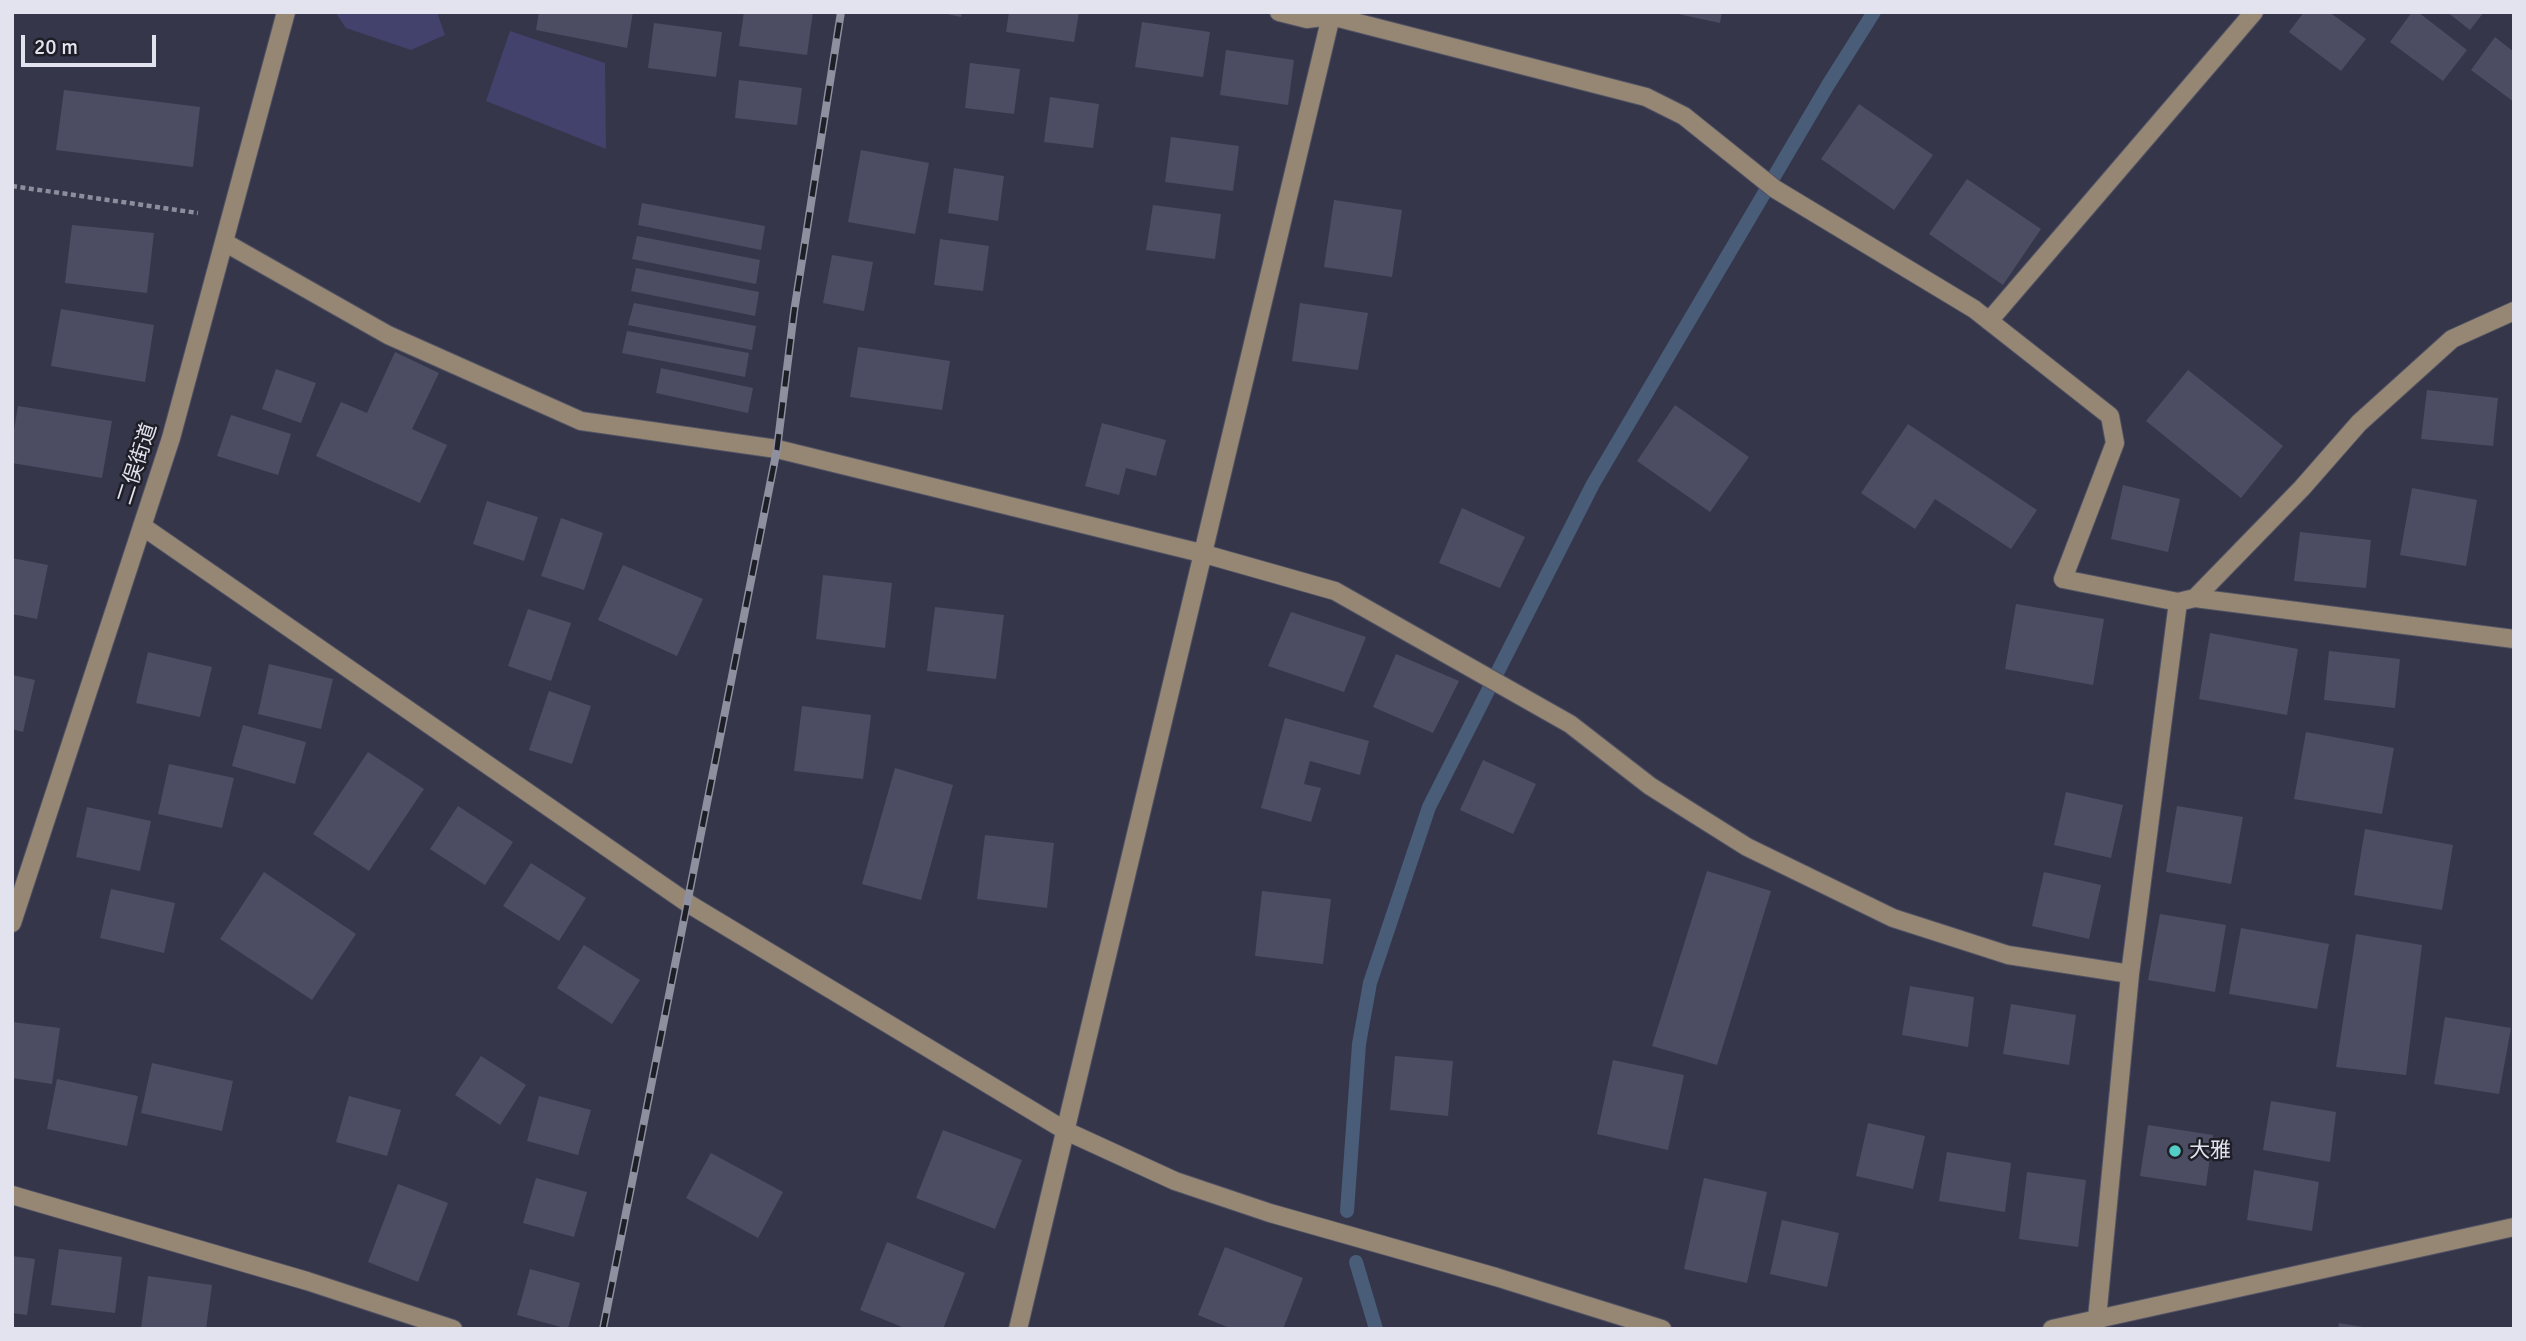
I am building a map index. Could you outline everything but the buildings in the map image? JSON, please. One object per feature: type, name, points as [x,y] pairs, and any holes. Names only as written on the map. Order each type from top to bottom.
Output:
[{"type":"street","points":[[275,12],[280,32]]},
{"type":"street","name":"二俣街道","points":[[12,923],[171,438],[286,12]]},
{"type":"street","points":[[1279,12],[1307,19],[1332,14],[1646,97],[1684,116],[1775,189],[1974,309],[2110,416],[2115,443],[2063,579],[2187,600],[2514,639]]},
{"type":"street","points":[[1989,321],[2254,12]]},
{"type":"street","points":[[1018,1329],[1332,14]]},
{"type":"street","points":[[224,242],[388,335],[581,421],[777,449],[1202,553],[1335,591],[1570,724],[1650,786],[1747,847],[1893,918],[2008,955],[2130,974]]},
{"type":"street","points":[[2096,1324],[2130,974],[2187,600],[2302,488],[2369,413],[2452,340],[2514,311]]},
{"type":"street","points":[[142,526],[689,904],[1066,1131],[1175,1181],[1258,1209],[1496,1277],[1662,1329]]},
{"type":"street","points":[[12,1195],[307,1280],[453,1329]]},
{"type":"street","points":[[2052,1329],[2096,1324],[2514,1227]]},
{"type":"path","points":[[12,186],[184,212],[231,216]]},
{"type":"shaded area","points":[[335,12],[437,12],[445,35],[411,50],[346,28]]},
{"type":"shaded area","points":[[510,31],[605,63],[606,149],[486,101]]},
{"type":"waterway","points":[[1347,1211],[1359,1044],[1370,983],[1429,807],[1593,484],[1828,85],[1874,12]]},
{"type":"waterway","points":[[1356,1262],[1376,1329]]},
{"type":"railway","points":[[603,1329],[777,449],[794,312],[841,12]]},
{"type":"place","name":"大雅","points":[[2175,1151]]}]
